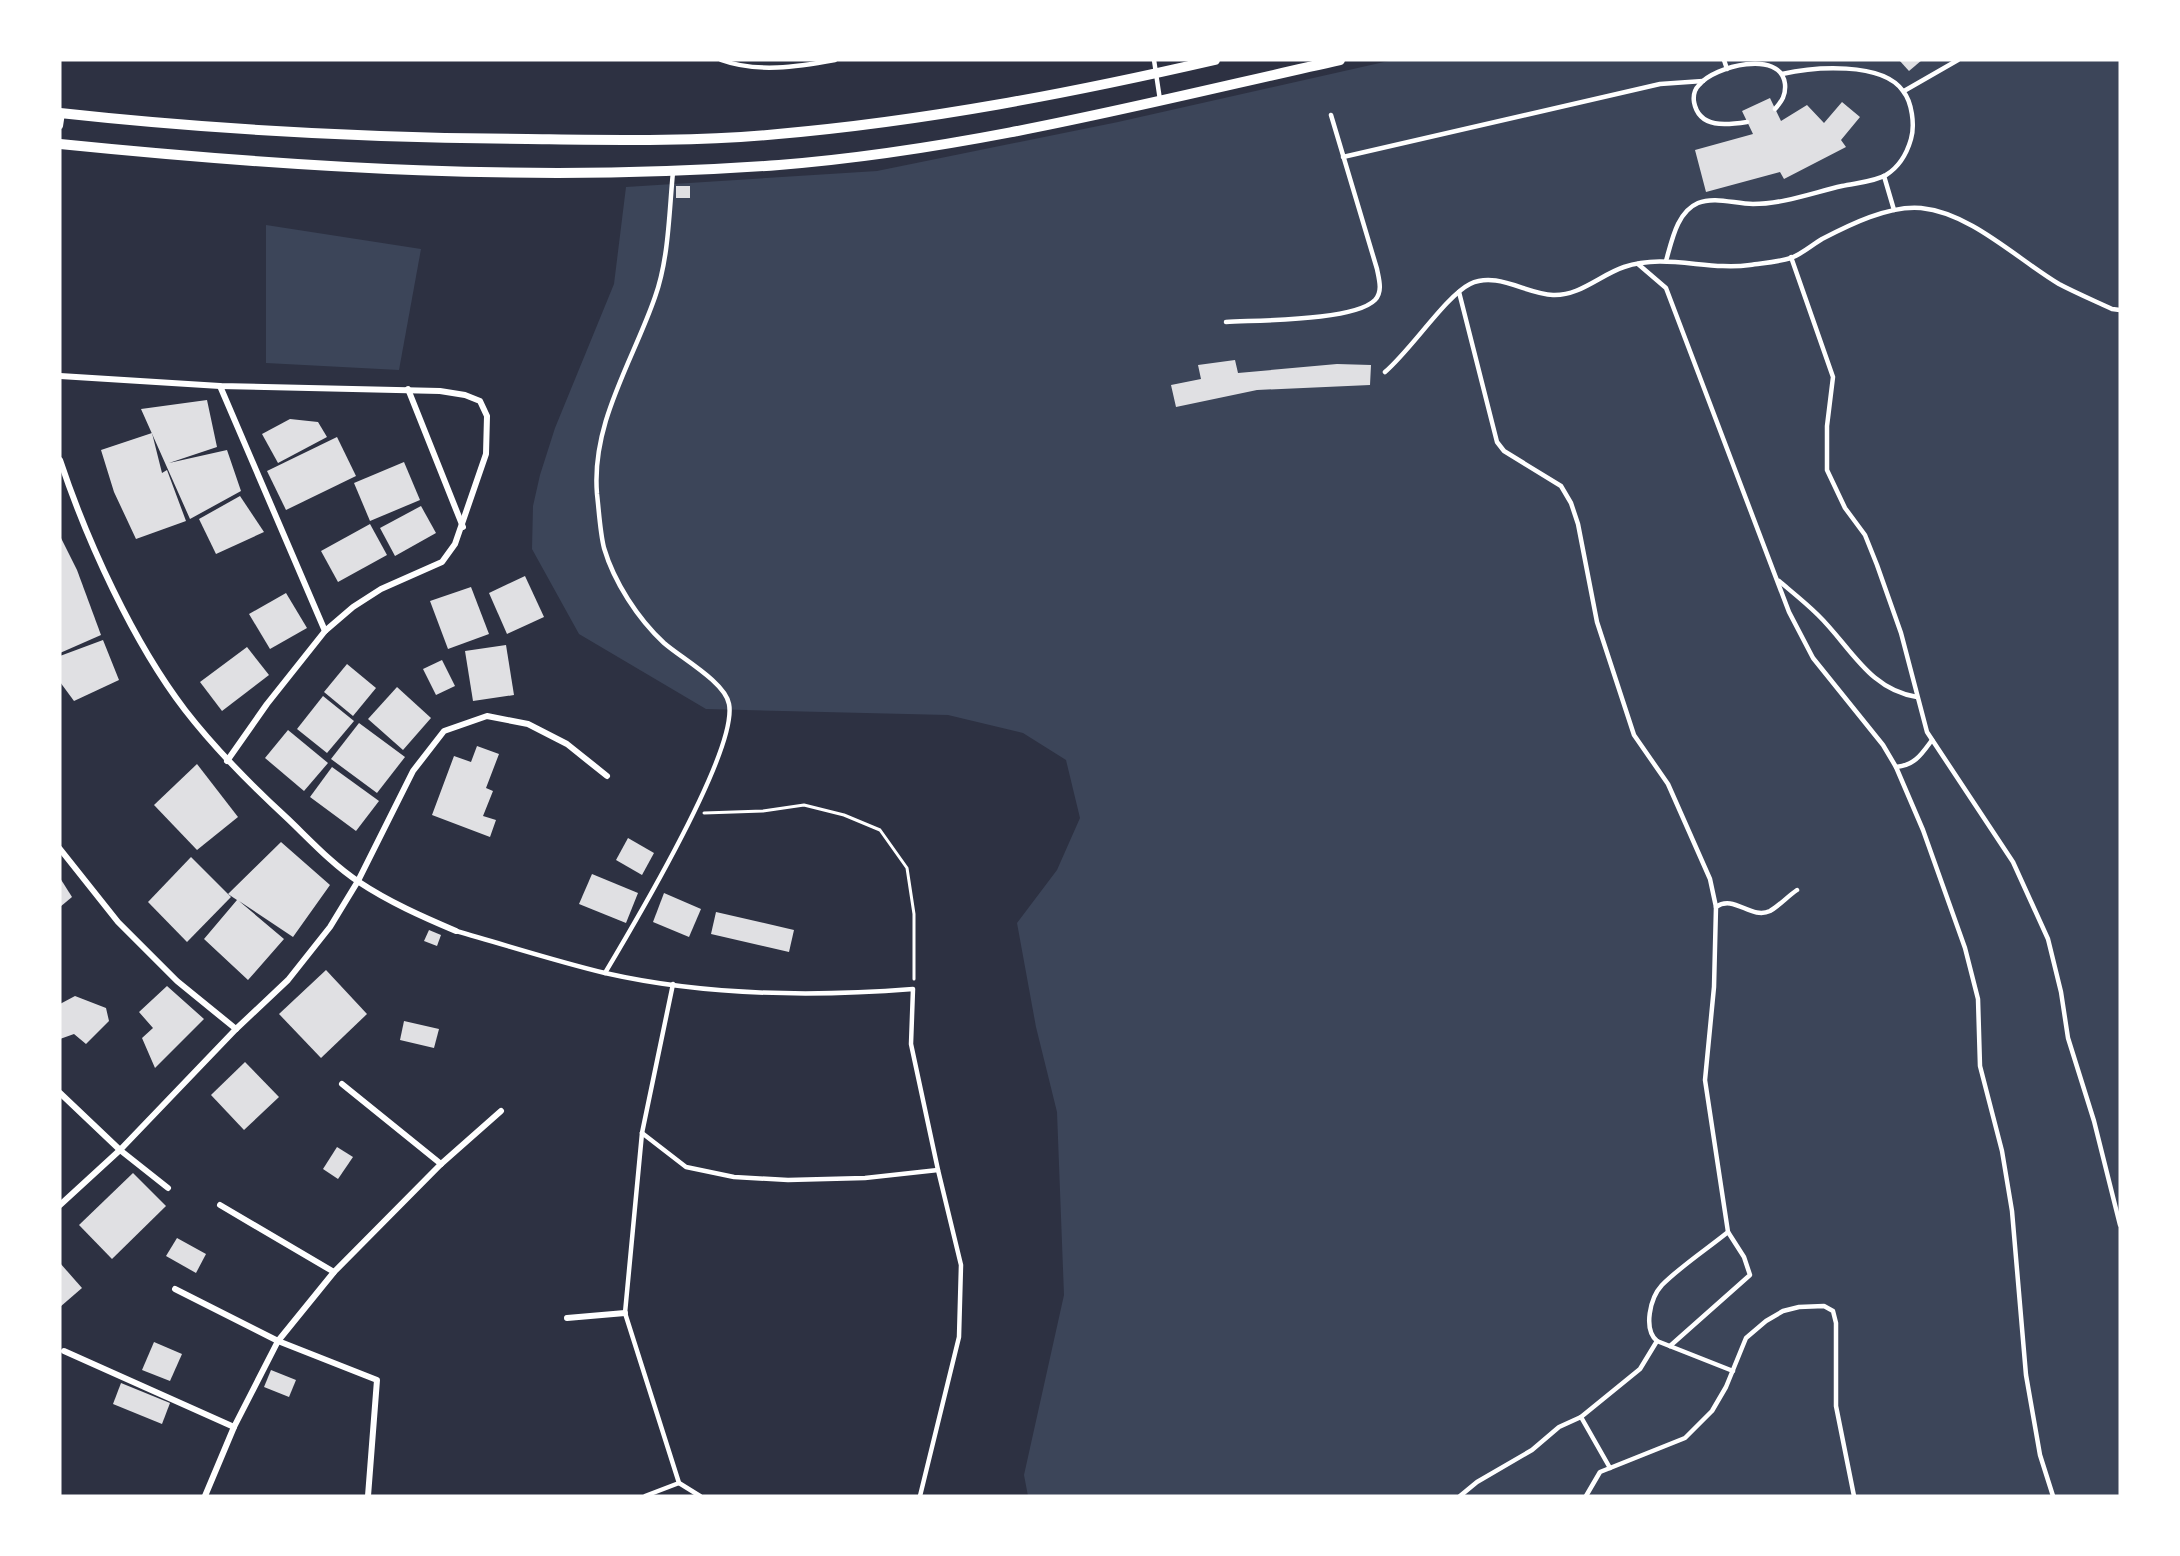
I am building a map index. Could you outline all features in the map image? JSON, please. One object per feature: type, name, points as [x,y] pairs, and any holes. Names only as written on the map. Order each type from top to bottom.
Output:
[{"type":"street","points":[[60,126],[61,111],[386,137],[673,139],[776,135],[882,123],[1017,103],[1215,60]]},
{"type":"street","points":[[60,144],[295,165],[385,169],[571,172],[780,165],[886,152],[1023,129],[1340,60]]},
{"type":"street","points":[[60,376],[220,386],[408,389],[465,394],[480,401],[487,416],[486,454],[463,527],[455,544],[442,562],[381,589],[353,606],[325,631],[267,704],[228,761]]},
{"type":"street","points":[[220,386],[325,631]]},
{"type":"street","points":[[408,389],[463,527]]},
{"type":"street","points":[[60,460],[74,502],[151,659],[184,709],[228,761],[313,843],[358,881],[416,914],[456,931]]},
{"type":"street","points":[[60,1205],[120,1150],[236,1029],[288,980],[330,927],[358,881],[413,771],[444,731],[487,716],[528,724],[567,744],[608,776]]},
{"type":"street","points":[[60,849],[118,922],[177,981],[236,1029]]},
{"type":"street","points":[[342,1084],[441,1164]]},
{"type":"street","points":[[60,1093],[120,1150],[168,1188]]},
{"type":"street","points":[[205,1496],[234,1427],[278,1341],[334,1272],[441,1164],[501,1111]]},
{"type":"street","points":[[220,1204],[334,1272]]},
{"type":"street","points":[[175,1289],[278,1341],[377,1380],[368,1496]]},
{"type":"street","points":[[567,1318],[625,1313]]},
{"type":"street","points":[[64,1351],[234,1427]]},
{"type":"lane","points":[[721,60],[747,67],[773,68],[835,60]]},
{"type":"lane","points":[[1154,60],[1154,74],[1160,100]]},
{"type":"lane","points":[[1724,60],[1727,69]]},
{"type":"lane","points":[[1904,91],[1958,60]]},
{"type":"lane","points":[[1342,157],[1660,84],[1702,81],[1739,63],[1763,63],[1782,74],[1847,68],[1871,73],[1894,82],[1904,91],[1912,114],[1913,132],[1908,152],[1894,169],[1884,176],[1785,201],[1752,204],[1700,202],[1686,210],[1673,234],[1666,261]]},
{"type":"lane","points":[[1775,109],[1783,100],[1785,93],[1782,74]]},
{"type":"lane","points":[[1702,81],[1694,93],[1700,116],[1709,123],[1747,122]]},
{"type":"lane","points":[[1226,322],[1334,315],[1360,310],[1377,299],[1380,286],[1377,269],[1331,115]]},
{"type":"lane","points":[[605,973],[638,918],[693,811],[721,750],[729,724],[729,703],[723,690],[663,641],[625,596],[604,548],[597,492],[599,446],[619,381],[656,296],[664,261],[673,170]]},
{"type":"lane","points":[[1884,176],[1894,210]]},
{"type":"lane","points":[[1385,372],[1404,355],[1459,292],[1483,279],[1495,280],[1544,294],[1565,294],[1574,292],[1626,266],[1638,264],[1666,261],[1710,267],[1749,265],[1791,257],[1823,239],[1894,210],[1921,208],[1957,220],[1988,235],[2060,284],[2112,309],[2120,310]]},
{"type":"lane","points":[[1791,257],[1833,377],[1827,426],[1827,470],[1845,508],[1865,535],[1877,565],[1900,633],[1927,732],[2013,862],[2048,939],[2068,1038],[2094,1121],[2120,1225]]},
{"type":"lane","points":[[1638,264],[1666,288],[1789,612],[1813,658],[1883,745],[1896,766],[1923,830],[1957,927],[1978,999],[1980,1066],[2002,1151],[2012,1211],[2026,1375],[2040,1455],[2053,1496]]},
{"type":"lane","points":[[1459,292],[1497,442],[1504,451],[1561,486],[1571,503],[1578,524],[1602,642],[1634,735],[1668,784],[1710,879],[1716,907],[1714,987],[1705,1080],[1728,1232],[1744,1257],[1750,1275],[1670,1346]]},
{"type":"lane","points":[[1777,579],[1819,616],[1854,659],[1873,677],[1899,694],[1917,697]]},
{"type":"lane","points":[[1896,766],[1910,765],[1917,760],[1932,740]]},
{"type":"lane","points":[[1716,907],[1730,902],[1756,912],[1768,912],[1797,890]]},
{"type":"lane","points":[[456,931],[605,973],[673,984],[773,994],[849,994],[913,989],[911,1044],[925,1096],[938,1170],[961,1265],[959,1337],[920,1496]]},
{"type":"lane","points":[[673,984],[642,1133],[625,1313],[679,1483],[700,1496]]},
{"type":"lane","points":[[642,1133],[686,1167],[734,1177],[788,1180],[865,1178],[938,1170]]},
{"type":"lane","points":[[1728,1232],[1661,1286],[1649,1319],[1652,1336],[1657,1341],[1733,1371]]},
{"type":"lane","points":[[1586,1496],[1600,1472],[1685,1438],[1712,1411],[1733,1371],[1746,1338],[1783,1311],[1824,1306],[1833,1311],[1836,1323],[1836,1406],[1854,1496]]},
{"type":"lane","points":[[1460,1496],[1477,1482],[1532,1450],[1559,1427],[1581,1417],[1640,1369],[1657,1341]]},
{"type":"lane","points":[[1581,1417],[1610,1468]]},
{"type":"lane","points":[[645,1496],[679,1483]]},
{"type":"path","points":[[693,811],[710,813],[763,811],[804,805],[844,815],[880,830],[907,868],[914,914],[913,989]]},
{"type":"shaded area","points":[[1393,60],[2120,60],[2120,1496],[1028,1496],[1024,1475],[1064,1295],[1057,1112],[1036,1027],[1017,923],[1057,870],[1080,818],[1066,760],[1023,733],[948,715],[706,709],[579,634],[532,549],[533,506],[540,475],[555,428],[614,284],[626,187],[877,171],[1118,122]]},
{"type":"shaded area","points":[[266,225],[421,249],[399,370],[266,363]]},
{"type":"building","points":[[1899,60],[1922,60],[1909,71]]},
{"type":"building","points":[[1770,98],[1781,121],[1807,105],[1824,123],[1842,102],[1860,117],[1841,140],[1846,147],[1784,179],[1780,172],[1706,192],[1695,150],[1753,134],[1742,111]]},
{"type":"building","points":[[676,186],[690,186],[690,198],[676,198]]},
{"type":"building","points":[[1235,360],[1238,373],[1337,364],[1371,365],[1370,385],[1257,390],[1176,407],[1171,385],[1201,379],[1198,365]]},
{"type":"building","points":[[207,400],[217,447],[169,463],[227,450],[241,491],[190,519],[141,409]]},
{"type":"building","points":[[290,419],[318,422],[327,437],[278,463],[262,434]]},
{"type":"building","points":[[152,433],[162,473],[167,470],[186,521],[136,539],[114,492],[101,450]]},
{"type":"building","points":[[337,437],[356,476],[286,510],[267,471]]},
{"type":"building","points":[[404,462],[420,500],[370,521],[354,483]]},
{"type":"building","points":[[240,496],[264,532],[216,554],[199,519]]},
{"type":"building","points":[[421,506],[436,533],[395,556],[380,528]]},
{"type":"building","points":[[370,524],[387,555],[338,582],[321,551]]},
{"type":"building","points":[[60,536],[77,570],[101,635],[60,653]]},
{"type":"building","points":[[525,576],[544,617],[507,634],[489,593]]},
{"type":"building","points":[[471,587],[489,634],[448,649],[430,601]]},
{"type":"building","points":[[286,593],[307,628],[270,649],[249,614]]},
{"type":"building","points":[[103,640],[119,680],[74,701],[60,682],[60,656]]},
{"type":"building","points":[[506,645],[514,695],[473,701],[465,651]]},
{"type":"building","points":[[247,647],[269,675],[222,711],[200,682]]},
{"type":"building","points":[[442,660],[455,686],[436,695],[423,669]]},
{"type":"building","points":[[347,664],[376,688],[353,716],[324,692]]},
{"type":"building","points":[[397,687],[431,718],[403,750],[368,719]]},
{"type":"building","points":[[323,696],[354,721],[327,753],[297,729]]},
{"type":"building","points":[[359,723],[405,757],[377,793],[331,759]]},
{"type":"building","points":[[288,730],[328,763],[304,791],[265,758]]},
{"type":"building","points":[[477,746],[499,754],[486,788],[493,791],[483,816],[496,820],[490,837],[432,815],[454,756],[471,762]]},
{"type":"building","points":[[197,764],[238,817],[197,850],[154,805]]},
{"type":"building","points":[[332,767],[379,801],[356,831],[310,797]]},
{"type":"building","points":[[628,838],[654,853],[642,875],[616,860]]},
{"type":"building","points":[[281,842],[330,885],[293,937],[239,901],[284,939],[248,980],[204,939],[237,900],[228,894]]},
{"type":"building","points":[[191,857],[231,897],[187,942],[148,902]]},
{"type":"building","points":[[592,874],[638,893],[626,923],[579,904]]},
{"type":"building","points":[[60,878],[72,897],[60,907]]},
{"type":"building","points":[[664,893],[701,909],[689,937],[653,922]]},
{"type":"building","points":[[716,912],[794,930],[789,952],[711,934]]},
{"type":"building","points":[[429,930],[441,935],[437,946],[424,941]]},
{"type":"building","points":[[326,970],[367,1014],[321,1058],[279,1014]]},
{"type":"building","points":[[167,986],[204,1019],[155,1068],[142,1038],[153,1028],[139,1012]]},
{"type":"building","points":[[75,996],[106,1008],[109,1021],[86,1044],[74,1034],[60,1039],[60,1004]]},
{"type":"building","points":[[404,1021],[439,1029],[434,1048],[400,1040]]},
{"type":"building","points":[[245,1062],[279,1097],[244,1130],[211,1095]]},
{"type":"building","points":[[337,1147],[353,1157],[338,1179],[323,1169]]},
{"type":"building","points":[[133,1173],[166,1206],[112,1259],[79,1225]]},
{"type":"building","points":[[177,1238],[206,1254],[196,1273],[166,1256]]},
{"type":"building","points":[[60,1263],[82,1288],[60,1307]]},
{"type":"building","points":[[154,1342],[182,1354],[170,1381],[142,1370]]},
{"type":"building","points":[[271,1370],[296,1380],[289,1397],[264,1387]]},
{"type":"building","points":[[121,1383],[170,1403],[162,1424],[113,1404]]}]
